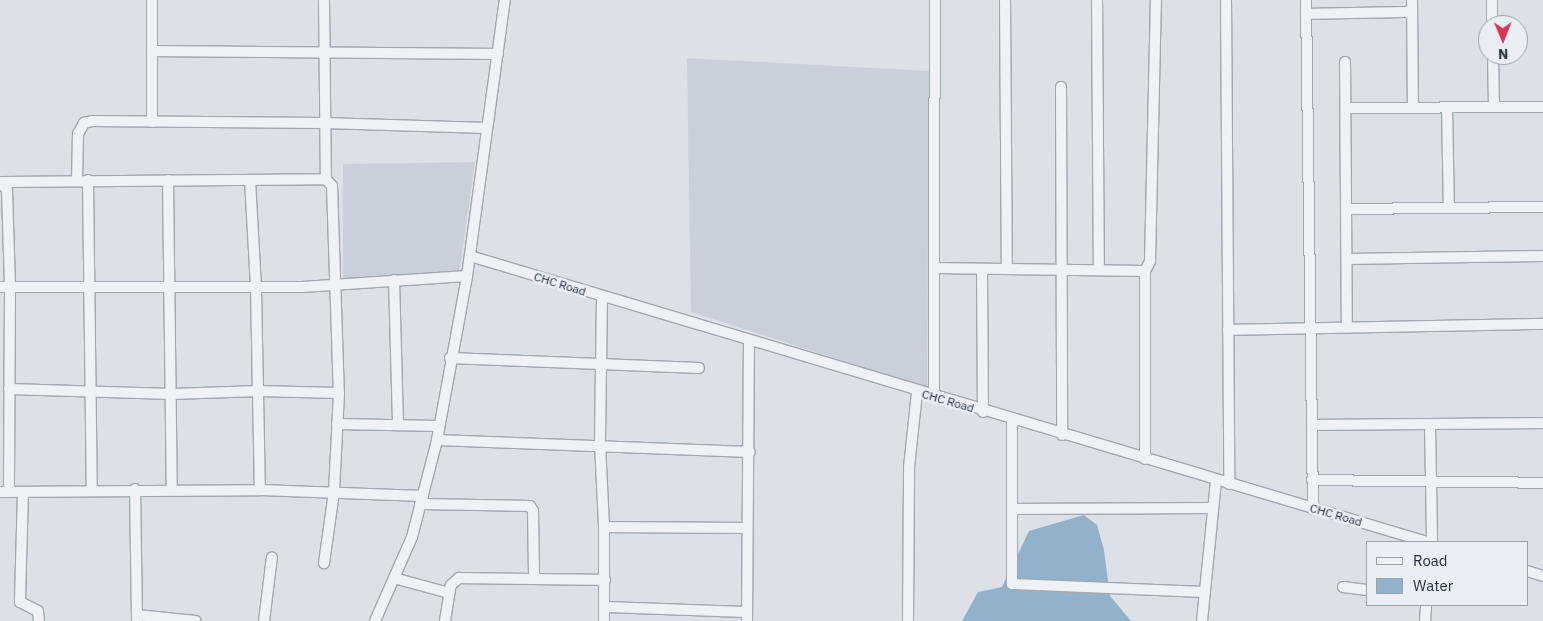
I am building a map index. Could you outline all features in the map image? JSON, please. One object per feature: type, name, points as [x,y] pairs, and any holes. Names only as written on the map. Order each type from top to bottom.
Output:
[{"type":"street","points":[[152,0],[152,122]]},
{"type":"street","points":[[324,0],[326,180],[334,193],[339,393],[334,492],[324,563]]},
{"type":"street","points":[[375,621],[412,537],[437,440],[450,358],[467,276],[505,0]]},
{"type":"street","points":[[934,397],[935,0]]},
{"type":"street","points":[[1005,0],[1007,269]]},
{"type":"street","points":[[1097,0],[1099,270]]},
{"type":"street","points":[[1145,460],[1145,271],[1150,261],[1156,0]]},
{"type":"street","points":[[1226,0],[1229,484]]},
{"type":"street","points":[[1306,0],[1313,508]]},
{"type":"street","points":[[1412,0],[1413,108]]},
{"type":"street","points":[[1492,0],[1492,15]]},
{"type":"street","points":[[1306,14],[1412,12]]},
{"type":"street","points":[[152,51],[498,54]]},
{"type":"street","points":[[1345,62],[1347,327]]},
{"type":"street","points":[[1493,65],[1494,107]]},
{"type":"street","points":[[1061,87],[1062,435]]},
{"type":"street","points":[[1346,108],[1543,107]]},
{"type":"street","points":[[1447,108],[1449,208]]},
{"type":"street","points":[[92,490],[88,286],[83,180],[78,134],[84,123],[324,122],[487,128]]},
{"type":"street","points":[[168,180],[171,288],[172,490]]},
{"type":"street","points":[[250,180],[256,288],[260,490]]},
{"type":"street","points":[[1,182],[326,180]]},
{"type":"street","points":[[1,182],[7,190],[5,287],[9,389],[4,492],[134,489],[260,490],[334,492],[421,500],[530,506],[533,511],[534,578]]},
{"type":"street","points":[[1346,209],[1543,207]]},
{"type":"street","name":"CHC Road","points":[[470,256],[983,412],[1424,541]]},
{"type":"street","points":[[1347,258],[1543,256]]},
{"type":"street","points":[[934,268],[1145,271]]},
{"type":"street","points":[[982,269],[983,412]]},
{"type":"street","points":[[5,287],[256,288],[467,276]]},
{"type":"street","points":[[394,280],[398,424]]},
{"type":"street","points":[[602,296],[600,444],[604,527],[604,621]]},
{"type":"street","points":[[1228,330],[1543,324]]},
{"type":"street","points":[[605,607],[747,617],[746,528],[750,452],[749,341]]},
{"type":"street","points":[[450,358],[602,366],[699,368]]},
{"type":"street","points":[[9,389],[172,394],[258,391],[339,393]]},
{"type":"street","points":[[908,621],[909,467],[917,392]]},
{"type":"street","points":[[1012,420],[1012,584],[1205,592]]},
{"type":"street","points":[[1312,426],[1543,423]]},
{"type":"street","points":[[337,424],[439,426]]},
{"type":"street","points":[[1430,424],[1432,541]]},
{"type":"street","points":[[437,440],[600,444],[750,452]]},
{"type":"street","points":[[1202,621],[1216,480]]},
{"type":"street","points":[[1312,480],[1543,482]]},
{"type":"street","points":[[134,489],[137,618],[196,621]]},
{"type":"street","points":[[23,492],[20,602],[38,611],[39,621]]},
{"type":"street","points":[[1012,509],[1213,508]]},
{"type":"street","points":[[604,527],[746,528]]},
{"type":"street","points":[[264,621],[272,557]]},
{"type":"street","points":[[1528,572],[1543,576]]},
{"type":"street","points":[[394,578],[449,593]]},
{"type":"street","points":[[445,621],[449,593],[453,581],[459,578],[605,580]]},
{"type":"street","points":[[1343,587],[1366,590]]},
{"type":"street","points":[[1425,621],[1426,606]]},
{"type":"shaded area","points":[[687,58],[929,71],[927,388],[691,312]]},
{"type":"shaded area","points":[[475,162],[459,274],[343,279],[343,164]]},
{"type":"water","points":[[1084,515],[1097,525],[1104,550],[1110,596],[1131,621],[962,621],[978,592],[1002,587],[1029,531]]}]
